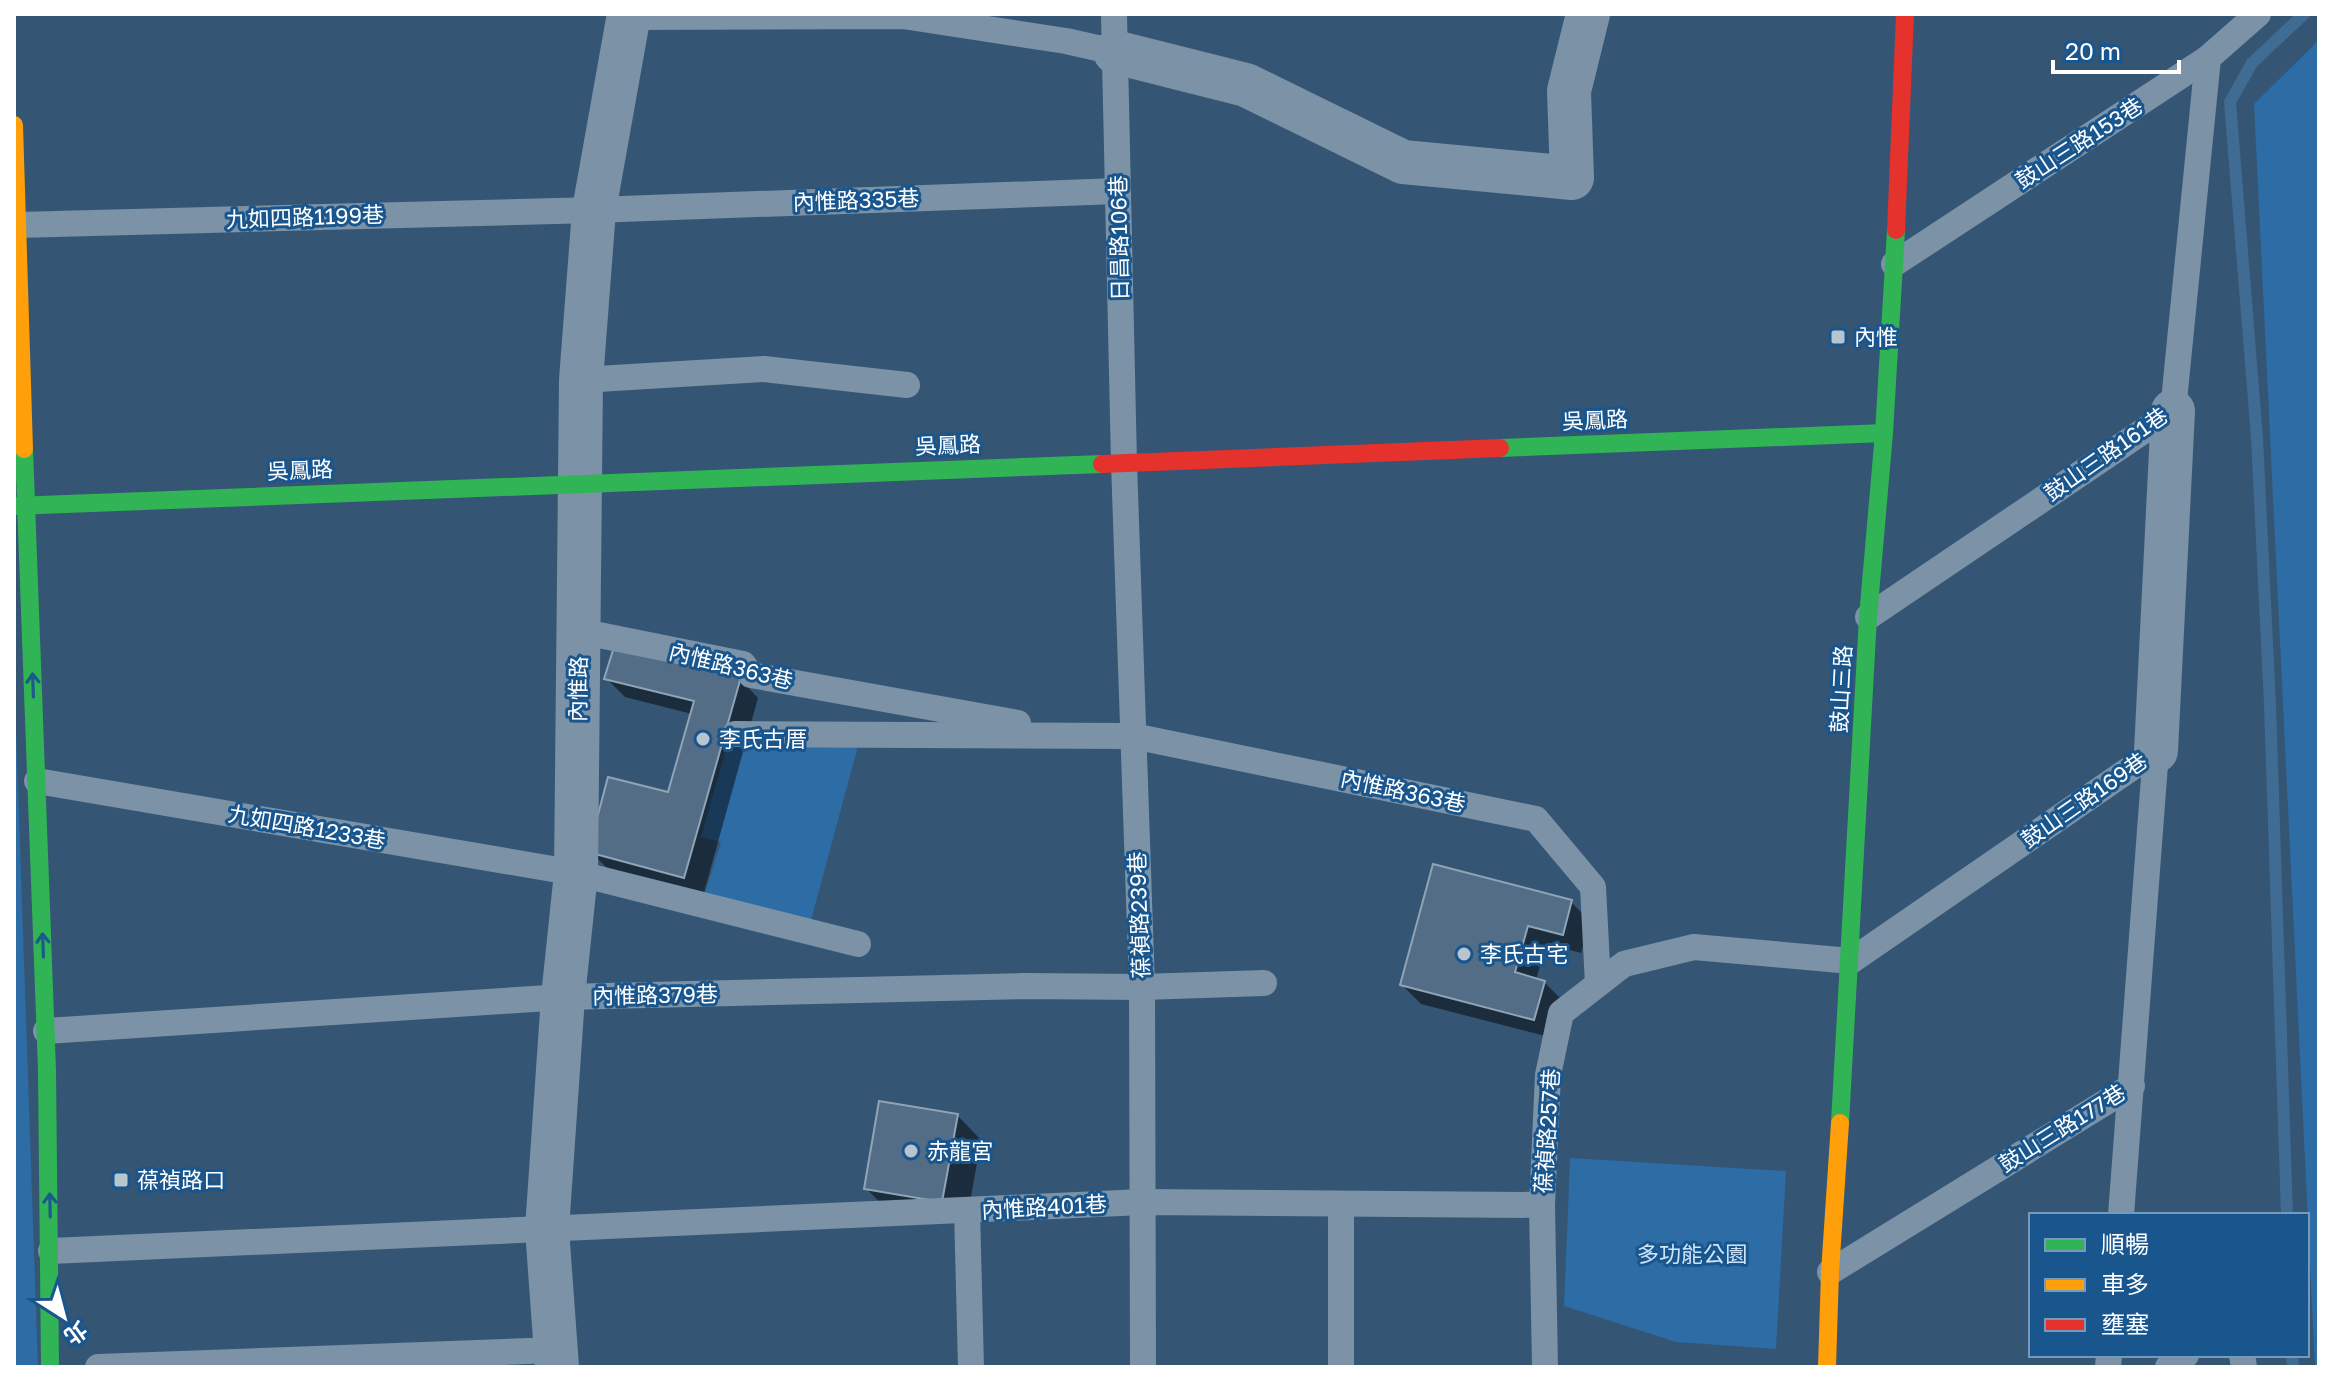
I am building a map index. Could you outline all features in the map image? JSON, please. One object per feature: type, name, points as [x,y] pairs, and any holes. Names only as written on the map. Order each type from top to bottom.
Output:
[{"type":"street","points":[[1115,33],[1246,85],[1403,162],[1572,178],[1569,91],[1588,14]]},
{"type":"street","name":"鼓山三路","points":[[1827,1367],[1868,617],[1884,433],[1894,264],[1905,14]]},
{"type":"street","name":"內惟路","points":[[557,1359],[547,1229],[563,997],[576,873],[581,380],[594,210],[629,16]]},
{"type":"street","points":[[14,125],[20,506],[37,781],[46,1031],[50,1367]]},
{"type":"street","name":"鼓山三路169巷","points":[[2156,751],[2173,411]]},
{"type":"street","name":"吳鳳路","points":[[20,506],[1884,433]]},
{"type":"lane","name":"鼓山三路153巷","points":[[1894,264],[2208,58],[2258,14]]},
{"type":"lane","points":[[629,16],[903,16],[1066,41],[1115,33]]},
{"type":"lane","name":"日昌路106巷","points":[[1115,33],[1124,463]]},
{"type":"lane","name":"鼓山三路161巷","points":[[1868,617],[2173,411],[2208,58]]},
{"type":"lane","name":"內惟路335巷","points":[[594,210],[1118,191]]},
{"type":"lane","name":"九如四路1199巷","points":[[17,225],[594,210]]},
{"type":"lane","points":[[581,380],[764,369],[907,385]]},
{"type":"lane","name":"葆禎路239巷","points":[[1124,463],[1142,987],[1143,1367]]},
{"type":"lane","name":"內惟路363巷","points":[[579,631],[743,664],[751,675],[1087,735]]},
{"type":"lane","points":[[879,734],[884,698]]},
{"type":"lane","name":"內惟路363巷","points":[[735,734],[1133,736],[1536,819],[1593,887],[1598,984]]},
{"type":"lane","name":"鼓山三路169巷","points":[[1851,961],[2156,751]]},
{"type":"lane","name":"鼓山三路177巷","points":[[1830,1272],[2132,1086],[2156,751]]},
{"type":"lane","name":"九如四路1233巷","points":[[37,781],[576,873]]},
{"type":"lane","points":[[576,873],[858,944]]},
{"type":"lane","name":"葆禎路257巷","points":[[1545,1367],[1542,1205],[1548,1075],[1561,1013],[1624,964],[1694,947],[1851,961]]},
{"type":"lane","name":"內惟路379巷","points":[[46,1031],[563,997],[1264,983]]},
{"type":"lane","points":[[2121,1213],[2132,1086]]},
{"type":"lane","name":"內惟路401巷","points":[[51,1251],[1143,1202],[1542,1205]]},
{"type":"lane","points":[[1341,1204],[1341,1367]]},
{"type":"lane","points":[[967,1210],[971,1367]]},
{"type":"lane","points":[[98,1367],[557,1359]]},
{"type":"green space","points":[[2319,40],[2319,1367],[2315,1367],[2254,104]]},
{"type":"green space","points":[[14,671],[38,1367],[14,1367]]},
{"type":"green space","points":[[727,746],[858,746],[810,924],[704,896],[721,842],[701,837]]},
{"type":"green space","name":"多功能公園","points":[[1570,1158],[1786,1171],[1776,1349],[1676,1342],[1564,1306]]},
{"type":"building","name":"李氏古厝","points":[[614,647],[741,677],[684,878],[588,852],[608,777],[668,792],[694,701],[604,679]]},
{"type":"building","name":"李氏古宅","points":[[1433,864],[1572,900],[1563,935],[1528,926],[1515,972],[1545,981],[1534,1020],[1400,985]]},
{"type":"building","name":"赤龍宮","points":[[879,1101],[958,1114],[942,1202],[864,1189]]},
{"type":"waterway","points":[[2287,1213],[2270,705],[2257,438],[2230,102],[2252,63],[2304,14]]},
{"type":"waterway","points":[[2292,1357],[2293,1367]]},
{"type":"traffic: fast","points":[[1840,1123],[1868,617],[1884,433],[1896,230]]},
{"type":"traffic: fast","points":[[1500,448],[1884,433]]},
{"type":"traffic: fast","points":[[24,449],[47,1070],[50,1367]]},
{"type":"traffic: fast","points":[[14,506],[1102,464]]},
{"type":"traffic: slow","points":[[14,125],[24,449]]},
{"type":"traffic: slow","points":[[1827,1367],[1840,1123]]},
{"type":"traffic: jam","points":[[1896,230],[1905,14]]},
{"type":"traffic: jam","points":[[1102,464],[1500,448]]},
{"type":"place","name":"內惟","points":[[1838,337]]},
{"type":"place","name":"李氏古厝","points":[[703,739]]},
{"type":"place","name":"李氏古宅","points":[[1464,954]]},
{"type":"place","name":"赤龍宮","points":[[911,1151]]},
{"type":"place","name":"葆禎路口","points":[[121,1180]]}]
